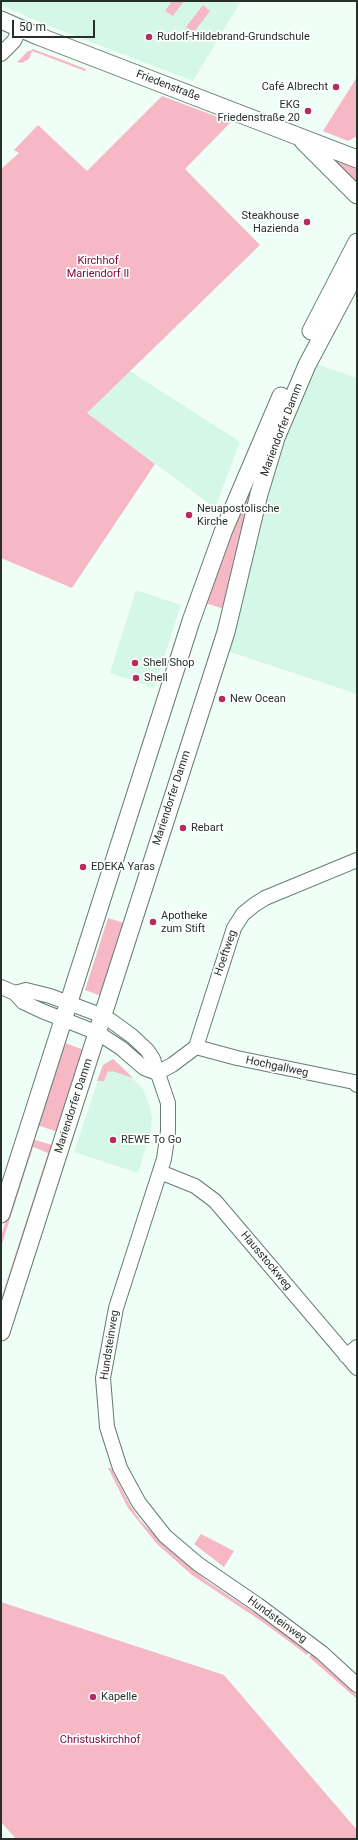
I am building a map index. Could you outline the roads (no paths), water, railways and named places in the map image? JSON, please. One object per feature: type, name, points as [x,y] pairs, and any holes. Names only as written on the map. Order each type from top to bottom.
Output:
[{"type":"main road","name":"Friedenstraße","points":[[1,20],[357,160]]},
{"type":"main road","points":[[298,136],[357,195]]},
{"type":"main road","name":"Mariendorfer Damm","points":[[1,1214],[191,621],[223,532],[255,453],[302,349],[357,242]]},
{"type":"main road","name":"Mariendorfer Damm","points":[[1,1332],[104,1016],[226,632],[257,501],[276,438],[307,365],[357,271]]},
{"type":"street","points":[[1,54],[14,41],[20,28]]},
{"type":"street","name":"Hoeftweg","points":[[196,1047],[234,928],[243,914],[265,898],[357,860]]},
{"type":"street","points":[[1,988],[15,993],[23,1002],[98,1033],[121,1048],[144,1068],[157,1073],[172,1065],[196,1047]]},
{"type":"street","name":"Hundsteinweg","points":[[15,993],[26,990],[104,1016],[132,1036],[147,1050],[153,1059],[157,1073],[164,1087],[168,1103],[169,1118],[166,1146],[160,1172],[119,1295],[104,1378],[107,1427],[120,1468],[139,1503],[165,1536],[198,1564],[258,1605],[322,1653],[357,1685]]},
{"type":"street","name":"Hochgallweg","points":[[196,1047],[237,1058],[354,1082],[357,1085]]},
{"type":"street","name":"Hausstockweg","points":[[160,1172],[195,1186],[215,1201],[352,1351],[357,1368]]},
{"type":"place","name":"Rudolf-Hildebrand-Grundschule","points":[[149,37]]},
{"type":"place","name":"Café Albrecht","points":[[336,87]]},
{"type":"place","name":"EKG Friedenstraße 20","points":[[308,111]]},
{"type":"place","name":"Steakhouse Hazienda","points":[[307,222]]},
{"type":"place","name":"Neuapostolische Kirche","points":[[189,515]]},
{"type":"place","name":"Shell Shop","points":[[135,663]]},
{"type":"place","name":"Shell","points":[[136,678]]},
{"type":"place","name":"New Ocean","points":[[222,699]]},
{"type":"place","name":"Rebart","points":[[183,828]]},
{"type":"place","name":"EDEKA Yaras","points":[[83,867]]},
{"type":"place","name":"Apotheke zum Stift","points":[[153,922]]},
{"type":"place","name":"REWE To Go","points":[[113,1140]]},
{"type":"place","name":"Kapelle","points":[[93,1697]]},
{"type":"park label","name":"Kirchhof Mariendorf II","points":[[98,267]]},
{"type":"park label","name":"Christuskirchhof","points":[[100,1740]]}]
